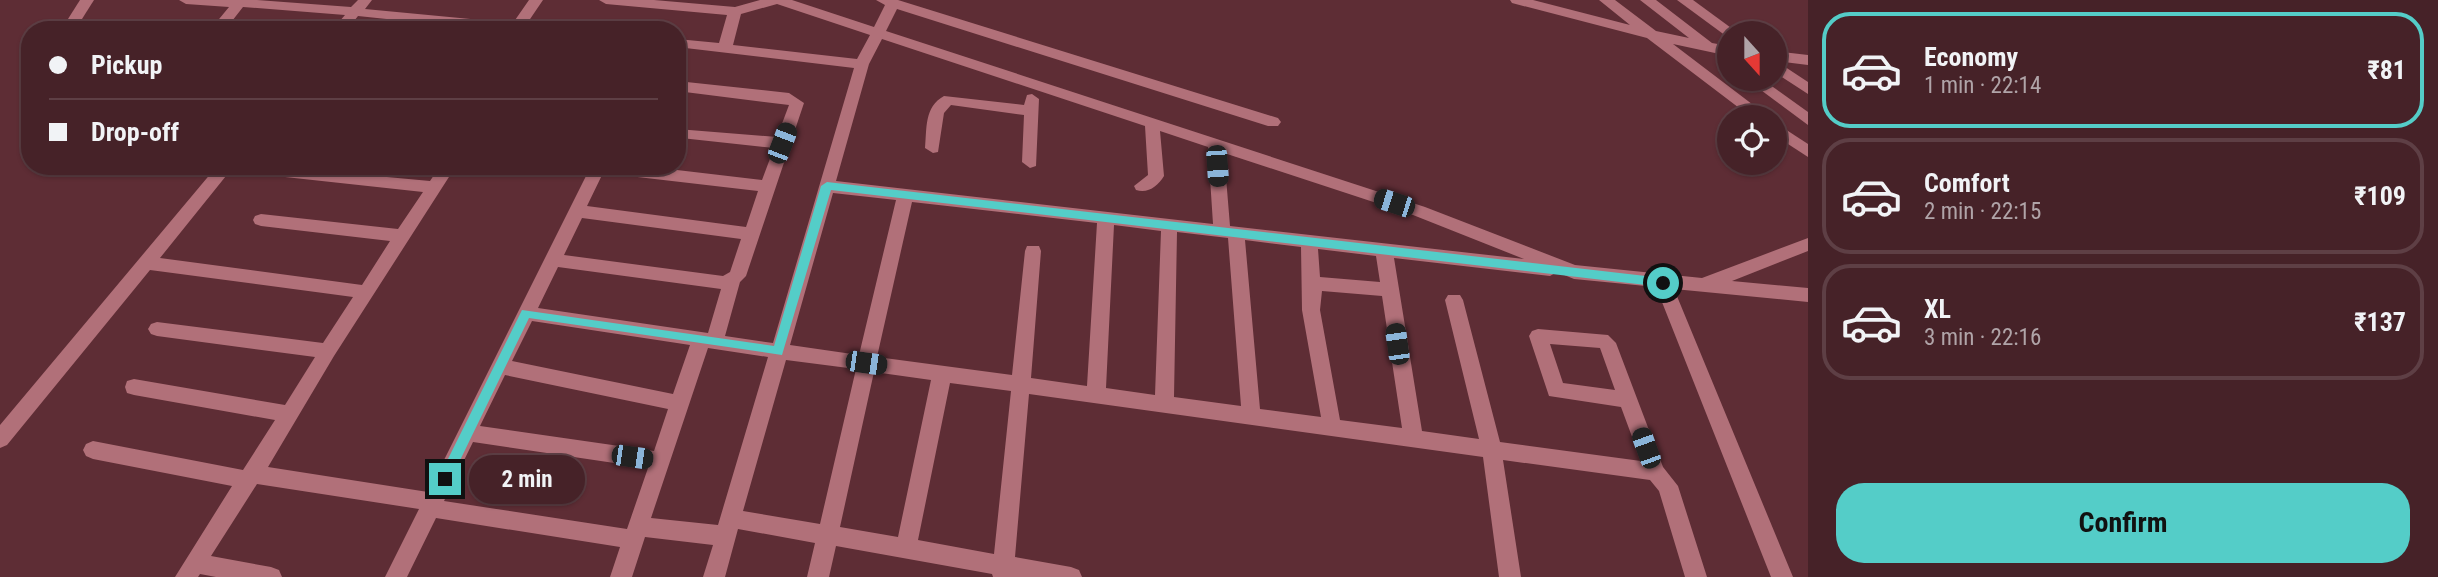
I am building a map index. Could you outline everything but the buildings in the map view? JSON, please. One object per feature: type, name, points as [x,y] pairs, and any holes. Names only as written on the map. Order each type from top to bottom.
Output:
[{"type":"street","points":[[74,21],[87,0]]},
{"type":"street","points":[[186,0],[446,21]]},
{"type":"street","points":[[346,21],[365,0]]},
{"type":"street","points":[[522,21],[536,0]]},
{"type":"street","points":[[606,0],[735,11],[777,0],[1419,211],[1574,272]]},
{"type":"street","points":[[1517,0],[1717,50]]},
{"type":"street","points":[[1606,0],[1745,105]]},
{"type":"street","points":[[1647,0],[1717,52]]},
{"type":"street","points":[[1684,0],[1717,23]]},
{"type":"street","points":[[715,577],[862,64],[878,33],[888,2],[1273,122]]},
{"type":"street","points":[[224,21],[239,3]]},
{"type":"street","points":[[724,47],[735,11]]},
{"type":"street","points":[[686,44],[862,64]]},
{"type":"street","points":[[1787,58],[1808,60]]},
{"type":"street","points":[[1787,74],[1808,89]]},
{"type":"street","points":[[1030,162],[1032,85]]},
{"type":"street","points":[[621,577],[638,534],[679,403],[732,281],[737,276],[797,103],[795,100],[686,87]]},
{"type":"street","points":[[1769,91],[1808,120]]},
{"type":"street","points":[[933,148],[937,110],[942,102],[949,100],[1032,111]]},
{"type":"street","points":[[1142,186],[1152,182],[1156,176],[1152,123]]},
{"type":"street","points":[[686,133],[782,143]]},
{"type":"street","points":[[1787,137],[1808,152]]},
{"type":"street","points":[[1216,144],[1251,416]]},
{"type":"street","points":[[0,439],[219,175]]},
{"type":"street","points":[[322,175],[433,187]]},
{"type":"street","points":[[271,577],[191,570],[442,175]]},
{"type":"street","points":[[396,577],[595,175]]},
{"type":"street","points":[[665,175],[768,186]]},
{"type":"street","points":[[827,186],[1663,283],[1704,284],[1808,295]]},
{"type":"street","points":[[818,577],[905,195]]},
{"type":"street","points":[[577,211],[751,233]]},
{"type":"street","points":[[1096,395],[1106,219]]},
{"type":"street","points":[[261,220],[402,236]]},
{"type":"street","points":[[1164,404],[1170,226]]},
{"type":"street","points":[[1309,242],[1311,310],[1332,428]]},
{"type":"street","points":[[1704,284],[1808,244]]},
{"type":"street","points":[[1003,571],[1034,251]]},
{"type":"street","points":[[1384,251],[1413,439]]},
{"type":"street","points":[[552,260],[725,283],[732,281]]},
{"type":"street","points":[[146,263],[366,292]]},
{"type":"street","points":[[1663,283],[1782,577]]},
{"type":"street","points":[[1312,290],[1318,284],[1389,290]]},
{"type":"street","points":[[1454,300],[1492,450],[1510,577]]},
{"type":"street","points":[[526,313],[778,351],[1655,472]]},
{"type":"street","points":[[157,329],[328,351]]},
{"type":"street","points":[[1628,400],[1556,390],[1538,336],[1605,341],[1628,400],[1655,472],[1668,486],[1696,577]]},
{"type":"street","points":[[500,366],[679,403]]},
{"type":"street","points":[[906,548],[942,374]]},
{"type":"street","points":[[134,387],[288,414]]},
{"type":"street","points":[[467,433],[659,461]]},
{"type":"street","points":[[93,450],[250,477],[638,534],[728,527],[828,535],[906,548],[1003,571],[1071,577]]},
{"type":"route","points":[[445,479],[526,313],[778,351],[827,186],[1663,283]]}]
